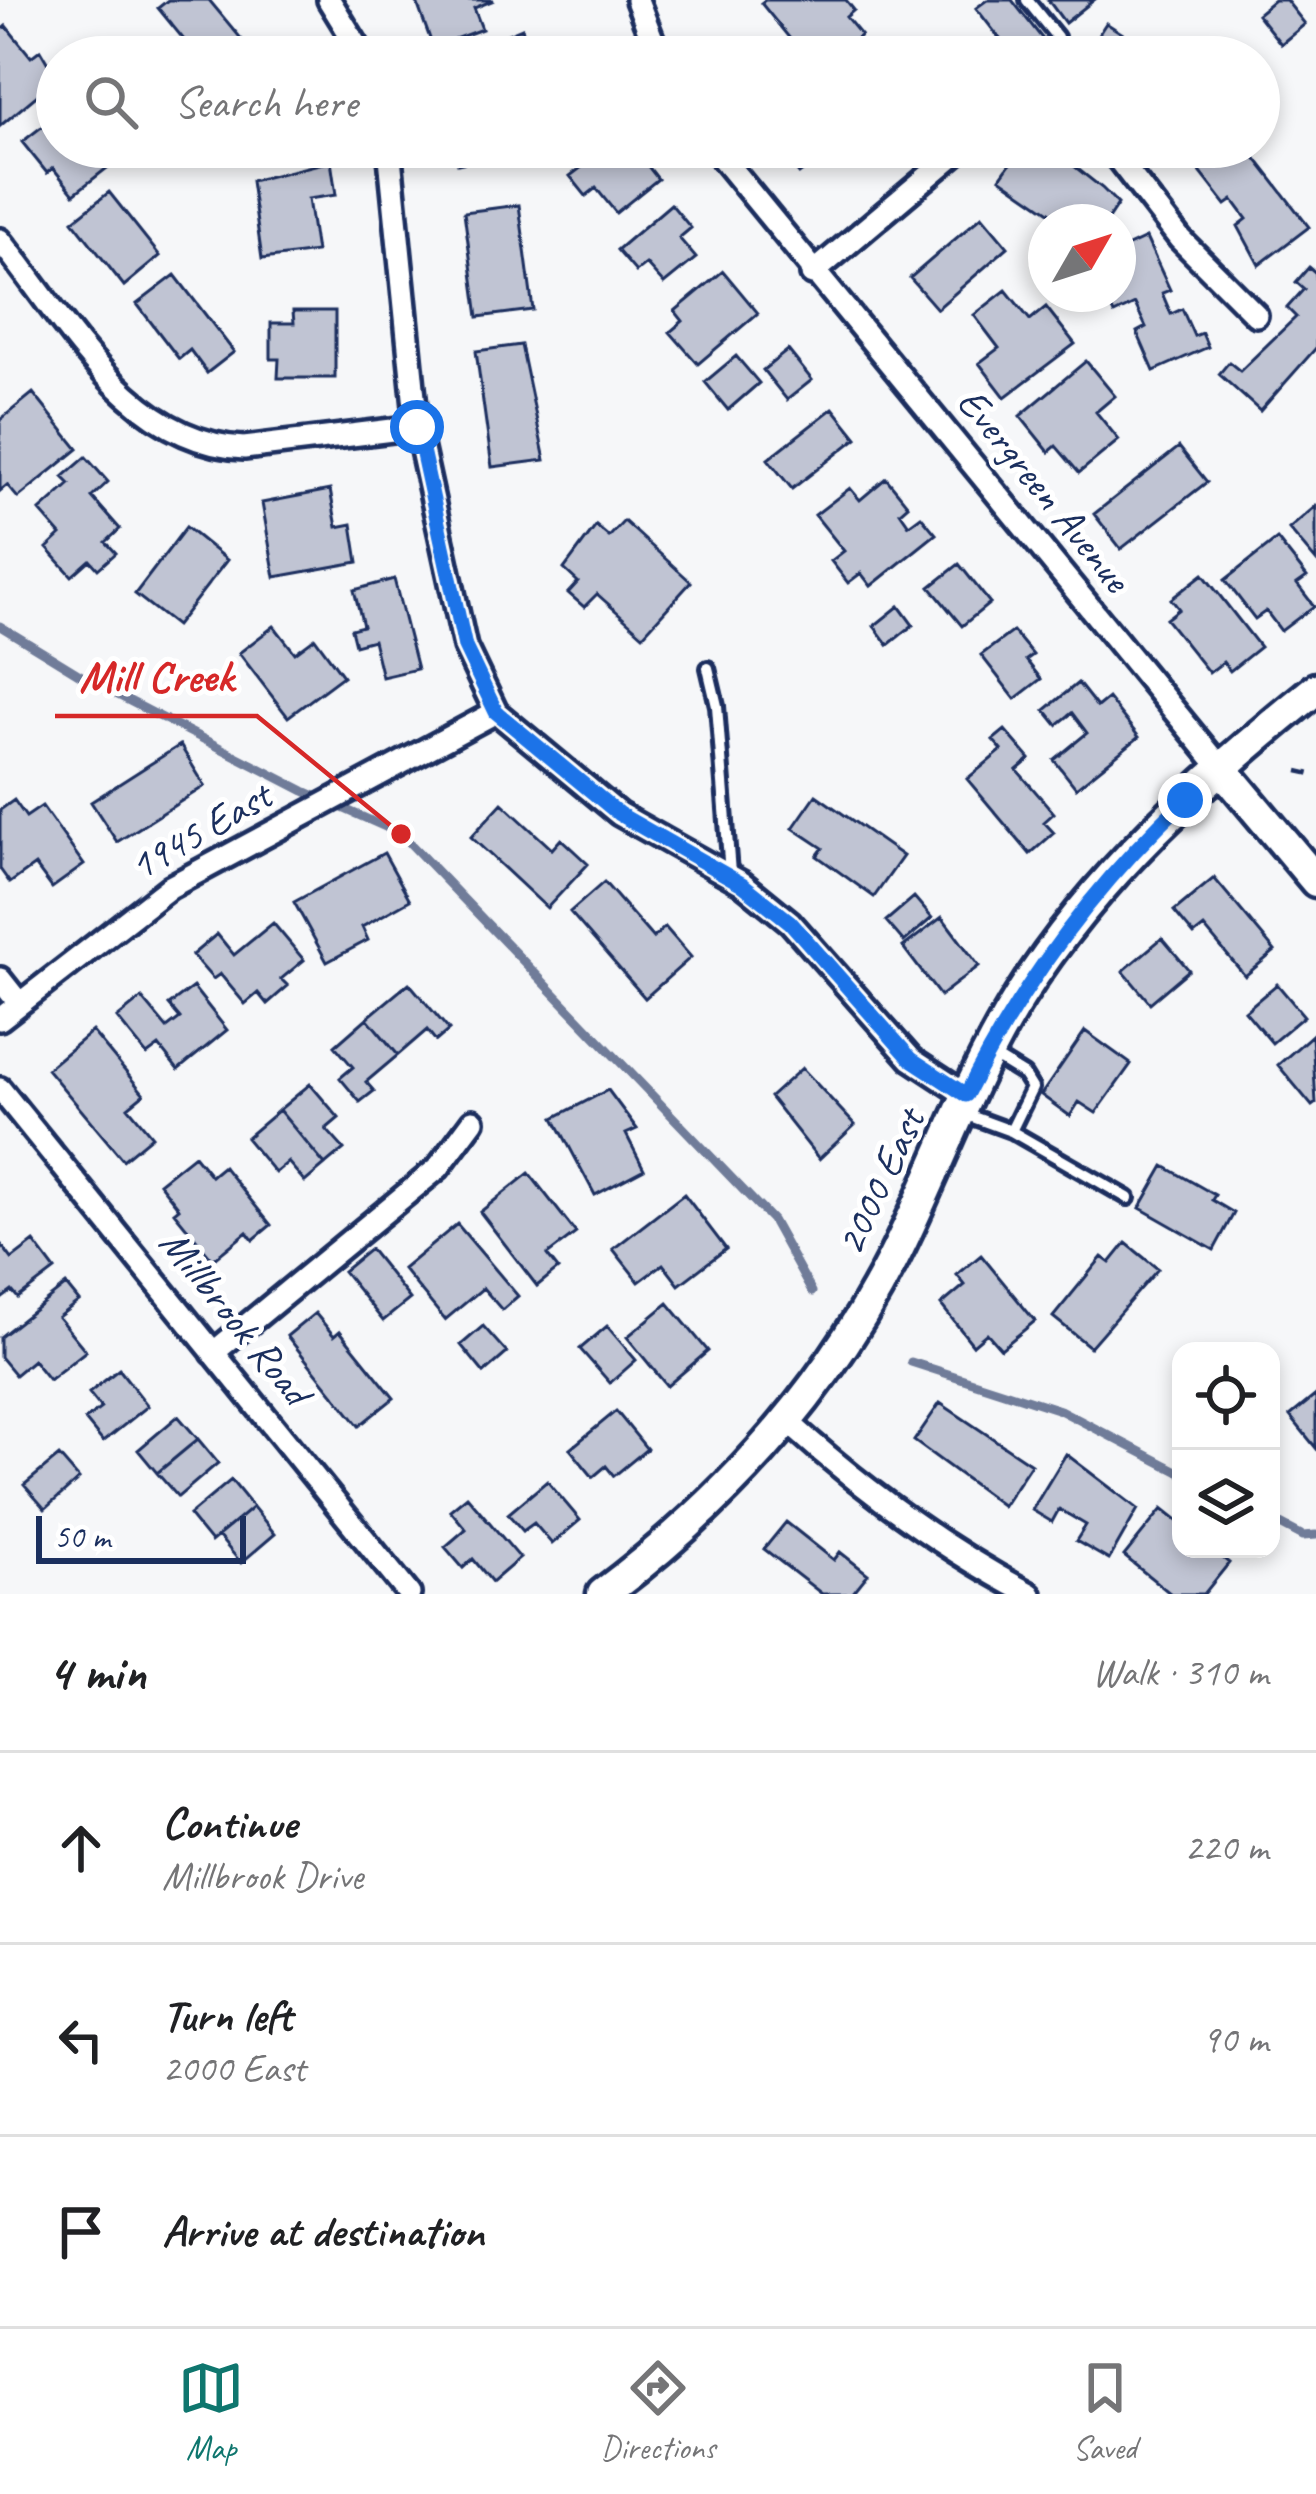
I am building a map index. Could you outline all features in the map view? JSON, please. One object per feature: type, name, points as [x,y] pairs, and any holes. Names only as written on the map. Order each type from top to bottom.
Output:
[{"type":"street","points":[[329,0],[351,36]]},
{"type":"street","points":[[637,0],[650,36]]},
{"type":"street","points":[[391,168],[417,427],[465,647],[496,712],[619,814],[730,877],[790,922],[911,1059],[962,1103]]},
{"type":"street","name":"Evergreen Avenue","points":[[729,168],[1316,881]]},
{"type":"street","points":[[812,274],[938,168]]},
{"type":"street","points":[[1125,168],[1180,239],[1256,315]]},
{"type":"street","points":[[0,240],[127,396],[181,434],[220,447],[244,448],[417,427]]},
{"type":"street","name":"2000 East","points":[[603,1594],[716,1500],[787,1421],[869,1303],[987,1052],[1041,964],[1091,899],[1154,830],[1302,705]]},
{"type":"street","name":"1945 East","points":[[0,1018],[170,887],[496,712]]},
{"type":"street","points":[[0,979],[19,1003]]},
{"type":"street","name":"Millbrook Road","points":[[0,1089],[409,1594]]},
{"type":"street","points":[[213,1353],[437,1168],[473,1121]]},
{"type":"street","points":[[787,1421],[888,1507],[963,1560],[1030,1594]]},
{"type":"lane","points":[[1027,0],[1056,36]]},
{"type":"lane","points":[[708,668],[717,706],[730,877]]},
{"type":"lane","points":[[987,1052],[1024,1075],[1032,1088],[1011,1131]]},
{"type":"lane","points":[[962,1103],[1128,1198]]},
{"type":"path","points":[[1298,771],[1316,776]]},
{"type":"building","points":[[168,0],[209,0],[239,36],[181,36],[158,8]]},
{"type":"building","points":[[416,0],[494,0],[474,8],[482,29],[463,36],[429,36]]},
{"type":"building","points":[[846,0],[854,10],[846,17],[861,35],[788,36],[761,3]]},
{"type":"building","points":[[987,0],[1012,0],[1040,36],[998,36],[976,8]]},
{"type":"building","points":[[1048,0],[1094,0],[1065,23]]},
{"type":"building","points":[[1274,0],[1286,0],[1305,24],[1281,44],[1280,36],[1275,36],[1257,14]]},
{"type":"building","points":[[1106,23],[1126,36],[1098,36]]},
{"type":"building","points":[[6,26],[31,57],[36,53],[36,96],[0,126],[0,31]]},
{"type":"building","points":[[36,131],[36,159],[22,142]]},
{"type":"building","points":[[53,168],[107,168],[74,194]]},
{"type":"building","points":[[303,168],[332,168],[336,195],[308,199],[316,252],[262,259],[251,181]]},
{"type":"building","points":[[580,168],[649,168],[658,179],[616,213],[596,188],[586,196],[570,176]]},
{"type":"building","points":[[1007,168],[1077,168],[1118,204],[1038,204],[1000,178]]},
{"type":"building","points":[[1197,168],[1263,168],[1309,227],[1259,265],[1238,226],[1247,219],[1233,200],[1226,205]]},
{"type":"building","points":[[109,192],[160,256],[124,286],[73,221]]},
{"type":"building","points":[[671,204],[691,228],[679,238],[696,258],[664,284],[646,264],[636,272],[617,250]]},
{"type":"building","points":[[519,205],[533,310],[478,317],[464,212]]},
{"type":"building","points":[[982,216],[1008,247],[937,309],[910,278]]},
{"type":"building","points":[[1146,238],[1170,290],[1162,293],[1171,314],[1182,309],[1194,336],[1202,333],[1208,347],[1154,371],[1137,332],[1146,327],[1136,306],[1136,243]]},
{"type":"building","points":[[1309,267],[1316,273],[1316,348],[1260,411],[1219,374],[1229,362],[1240,371],[1296,317],[1287,308],[1304,289],[1296,282]]},
{"type":"building","points":[[723,271],[758,313],[698,364],[670,332],[683,321],[675,311]]},
{"type":"building","points":[[175,275],[234,352],[207,373],[190,350],[179,359],[137,304]]},
{"type":"building","points":[[1006,290],[1030,320],[1040,312],[1050,312],[1075,344],[1005,397],[979,363],[999,348],[974,315]]},
{"type":"building","points":[[293,311],[335,311],[335,378],[278,378],[279,359],[271,359],[271,323],[294,323]]},
{"type":"building","points":[[521,345],[545,460],[492,467],[476,351]]},
{"type":"building","points":[[788,350],[812,380],[787,400],[763,370]]},
{"type":"building","points":[[736,356],[759,383],[728,410],[705,382]]},
{"type":"building","points":[[1086,361],[1115,396],[1096,412],[1119,440],[1079,473],[1056,446],[1049,452],[1020,416]]},
{"type":"building","points":[[33,393],[78,449],[18,498],[7,485],[0,491],[0,420]]},
{"type":"building","points":[[833,408],[857,438],[792,489],[768,459]]},
{"type":"building","points":[[1179,447],[1207,482],[1121,549],[1094,514]]},
{"type":"building","points":[[86,457],[108,482],[92,497],[120,529],[106,542],[116,553],[98,569],[90,560],[72,576],[47,548],[61,535],[40,511],[70,484],[63,477]]},
{"type":"building","points":[[886,478],[908,505],[900,512],[909,525],[921,516],[936,534],[871,586],[861,573],[848,583],[831,561],[844,551],[815,515],[850,488],[860,500]]},
{"type":"building","points":[[330,490],[337,527],[352,524],[358,562],[275,577],[262,503]]},
{"type":"building","points":[[1316,506],[1316,561],[1289,529]]},
{"type":"building","points":[[624,521],[691,582],[643,635],[597,594],[584,607],[568,593],[578,582],[564,569],[596,526],[609,537]]},
{"type":"building","points":[[186,527],[227,560],[176,626],[135,594]]},
{"type":"building","points":[[1277,539],[1307,577],[1297,584],[1314,606],[1281,631],[1266,611],[1255,619],[1225,580]]},
{"type":"building","points":[[959,564],[990,603],[962,626],[930,587]]},
{"type":"building","points":[[1203,574],[1260,647],[1230,671],[1223,662],[1209,673],[1166,619],[1179,609],[1171,599]]},
{"type":"building","points":[[394,579],[417,669],[382,677],[373,640],[355,645],[351,629],[363,626],[354,590]]},
{"type":"building","points":[[899,606],[913,625],[888,645],[874,626]]},
{"type":"building","points":[[274,626],[295,653],[315,638],[343,676],[288,717],[239,653]]},
{"type":"building","points":[[1013,631],[1033,655],[1026,660],[1041,679],[1015,699],[981,655]]},
{"type":"building","points":[[1078,683],[1097,707],[1108,698],[1139,737],[1076,788],[1054,760],[1087,733],[1072,713],[1057,725],[1045,710]]},
{"type":"building","points":[[1005,730],[1030,759],[1017,770],[1054,813],[1044,822],[1054,833],[1030,854],[967,779],[1002,750],[993,740]]},
{"type":"building","points":[[180,745],[205,786],[117,842],[91,802]]},
{"type":"building","points":[[816,795],[903,856],[874,897],[817,856],[823,848],[793,828]]},
{"type":"building","points":[[14,800],[26,817],[42,806],[84,865],[52,888],[35,865],[10,883],[0,869],[0,810]]},
{"type":"building","points":[[502,803],[552,849],[561,839],[588,864],[547,908],[471,837]]},
{"type":"building","points":[[384,853],[410,900],[362,927],[368,940],[327,962],[294,902]]},
{"type":"building","points":[[1214,878],[1275,951],[1245,976],[1204,927],[1194,935],[1174,911]]},
{"type":"building","points":[[604,882],[653,938],[665,927],[691,957],[645,998],[570,912]]},
{"type":"building","points":[[914,897],[932,918],[904,942],[886,921]]},
{"type":"building","points":[[942,917],[979,966],[940,996],[903,947]]},
{"type":"building","points":[[273,923],[304,960],[281,979],[288,986],[267,1004],[258,993],[245,1004],[220,974],[213,979],[192,955],[217,934],[234,955]]},
{"type":"building","points":[[1162,938],[1189,970],[1150,1003],[1123,971]]},
{"type":"building","points":[[409,983],[449,1030],[436,1041],[427,1030],[398,1055],[367,1018]]},
{"type":"building","points":[[1277,984],[1304,1016],[1272,1043],[1245,1011]]},
{"type":"building","points":[[193,987],[227,1030],[178,1070],[159,1046],[147,1055],[117,1018],[142,998],[167,1028],[180,1018],[169,1005]]},
{"type":"building","points":[[367,1018],[398,1055],[366,1082],[374,1091],[360,1102],[340,1078],[353,1067],[335,1046]]},
{"type":"building","points":[[92,1031],[144,1094],[128,1107],[152,1136],[123,1160],[47,1069]]},
{"type":"building","points":[[1085,1031],[1131,1064],[1096,1113],[1079,1102],[1070,1116],[1041,1095]]},
{"type":"building","points":[[1312,1035],[1316,1103],[1312,1106],[1278,1065]]},
{"type":"building","points":[[802,1068],[855,1125],[819,1159],[770,1097]]},
{"type":"building","points":[[310,1084],[339,1118],[326,1129],[344,1149],[325,1165],[279,1110]]},
{"type":"building","points":[[608,1090],[637,1129],[626,1134],[644,1169],[595,1195],[554,1118]]},
{"type":"building","points":[[279,1110],[325,1165],[305,1182],[288,1162],[275,1173],[246,1138]]},
{"type":"building","points":[[194,1155],[211,1176],[223,1166],[271,1225],[253,1240],[247,1232],[213,1260],[174,1212],[179,1208],[159,1183]]},
{"type":"building","points":[[1164,1166],[1215,1195],[1212,1200],[1234,1213],[1214,1250],[1140,1208]]},
{"type":"building","points":[[529,1173],[576,1233],[547,1255],[558,1269],[537,1286],[480,1212]]},
{"type":"building","points":[[684,1194],[726,1249],[679,1285],[663,1264],[639,1282],[613,1249]]},
{"type":"building","points":[[457,1224],[518,1296],[502,1310],[483,1288],[445,1320],[403,1269]]},
{"type":"building","points":[[34,1242],[55,1270],[18,1298],[12,1291],[0,1300],[0,1243],[12,1259]]},
{"type":"building","points":[[1126,1243],[1158,1269],[1090,1347],[1053,1317],[1102,1257],[1110,1263]]},
{"type":"building","points":[[370,1249],[410,1299],[383,1321],[343,1271]]},
{"type":"building","points":[[981,1255],[1035,1321],[1001,1349],[987,1333],[973,1345],[941,1305],[965,1285],[957,1275]]},
{"type":"building","points":[[66,1285],[79,1301],[58,1317],[86,1351],[49,1380],[33,1360],[15,1375],[0,1357],[0,1337]]},
{"type":"building","points":[[668,1303],[708,1351],[667,1386],[627,1337]]},
{"type":"building","points":[[315,1313],[334,1336],[340,1331],[394,1398],[359,1426],[287,1336]]},
{"type":"building","points":[[483,1326],[507,1353],[484,1373],[461,1345]]},
{"type":"building","points":[[607,1326],[636,1360],[610,1383],[580,1349]]},
{"type":"building","points":[[119,1369],[148,1406],[103,1442],[85,1420],[101,1408],[89,1393]]},
{"type":"building","points":[[1316,1395],[1316,1448],[1290,1416]]},
{"type":"building","points":[[940,1403],[1031,1464],[1003,1506],[914,1441]]},
{"type":"building","points":[[616,1411],[647,1449],[614,1476],[606,1466],[593,1477],[570,1449]]},
{"type":"building","points":[[178,1416],[198,1439],[157,1473],[138,1450]]},
{"type":"building","points":[[198,1439],[218,1463],[178,1497],[157,1473]]},
{"type":"building","points":[[1066,1454],[1138,1509],[1109,1560],[1076,1541],[1086,1525],[1059,1509],[1052,1522],[1032,1510]]},
{"type":"building","points":[[59,1456],[79,1479],[45,1509],[24,1485]]},
{"type":"building","points":[[231,1480],[253,1507],[211,1542],[189,1515]]},
{"type":"building","points":[[547,1481],[580,1520],[552,1544],[534,1523],[523,1531],[508,1514]]},
{"type":"building","points":[[467,1496],[520,1558],[492,1582],[473,1559],[463,1568],[445,1547],[466,1529],[450,1510]]},
{"type":"building","points":[[253,1507],[275,1534],[241,1563],[218,1536]]},
{"type":"building","points":[[1162,1509],[1172,1517],[1172,1558],[1223,1558],[1229,1563],[1204,1594],[1171,1594],[1124,1556]]},
{"type":"building","points":[[786,1522],[834,1560],[840,1552],[868,1574],[852,1594],[822,1594],[764,1549]]},
{"type":"waterway","points":[[0,626],[85,678],[304,791],[401,834],[772,1220],[812,1292]]},
{"type":"waterway","points":[[911,1362],[1060,1410],[1172,1468]]},
{"type":"waterway","points":[[1280,1524],[1303,1536],[1316,1535]]},
{"type":"place","name":"Mill Creek","points":[[401,834]]},
{"type":"route","points":[[417,427],[465,647],[496,712],[619,814],[742,884],[790,922],[911,1059],[966,1095],[1019,998],[1066,930],[1121,864],[1185,800]]}]
